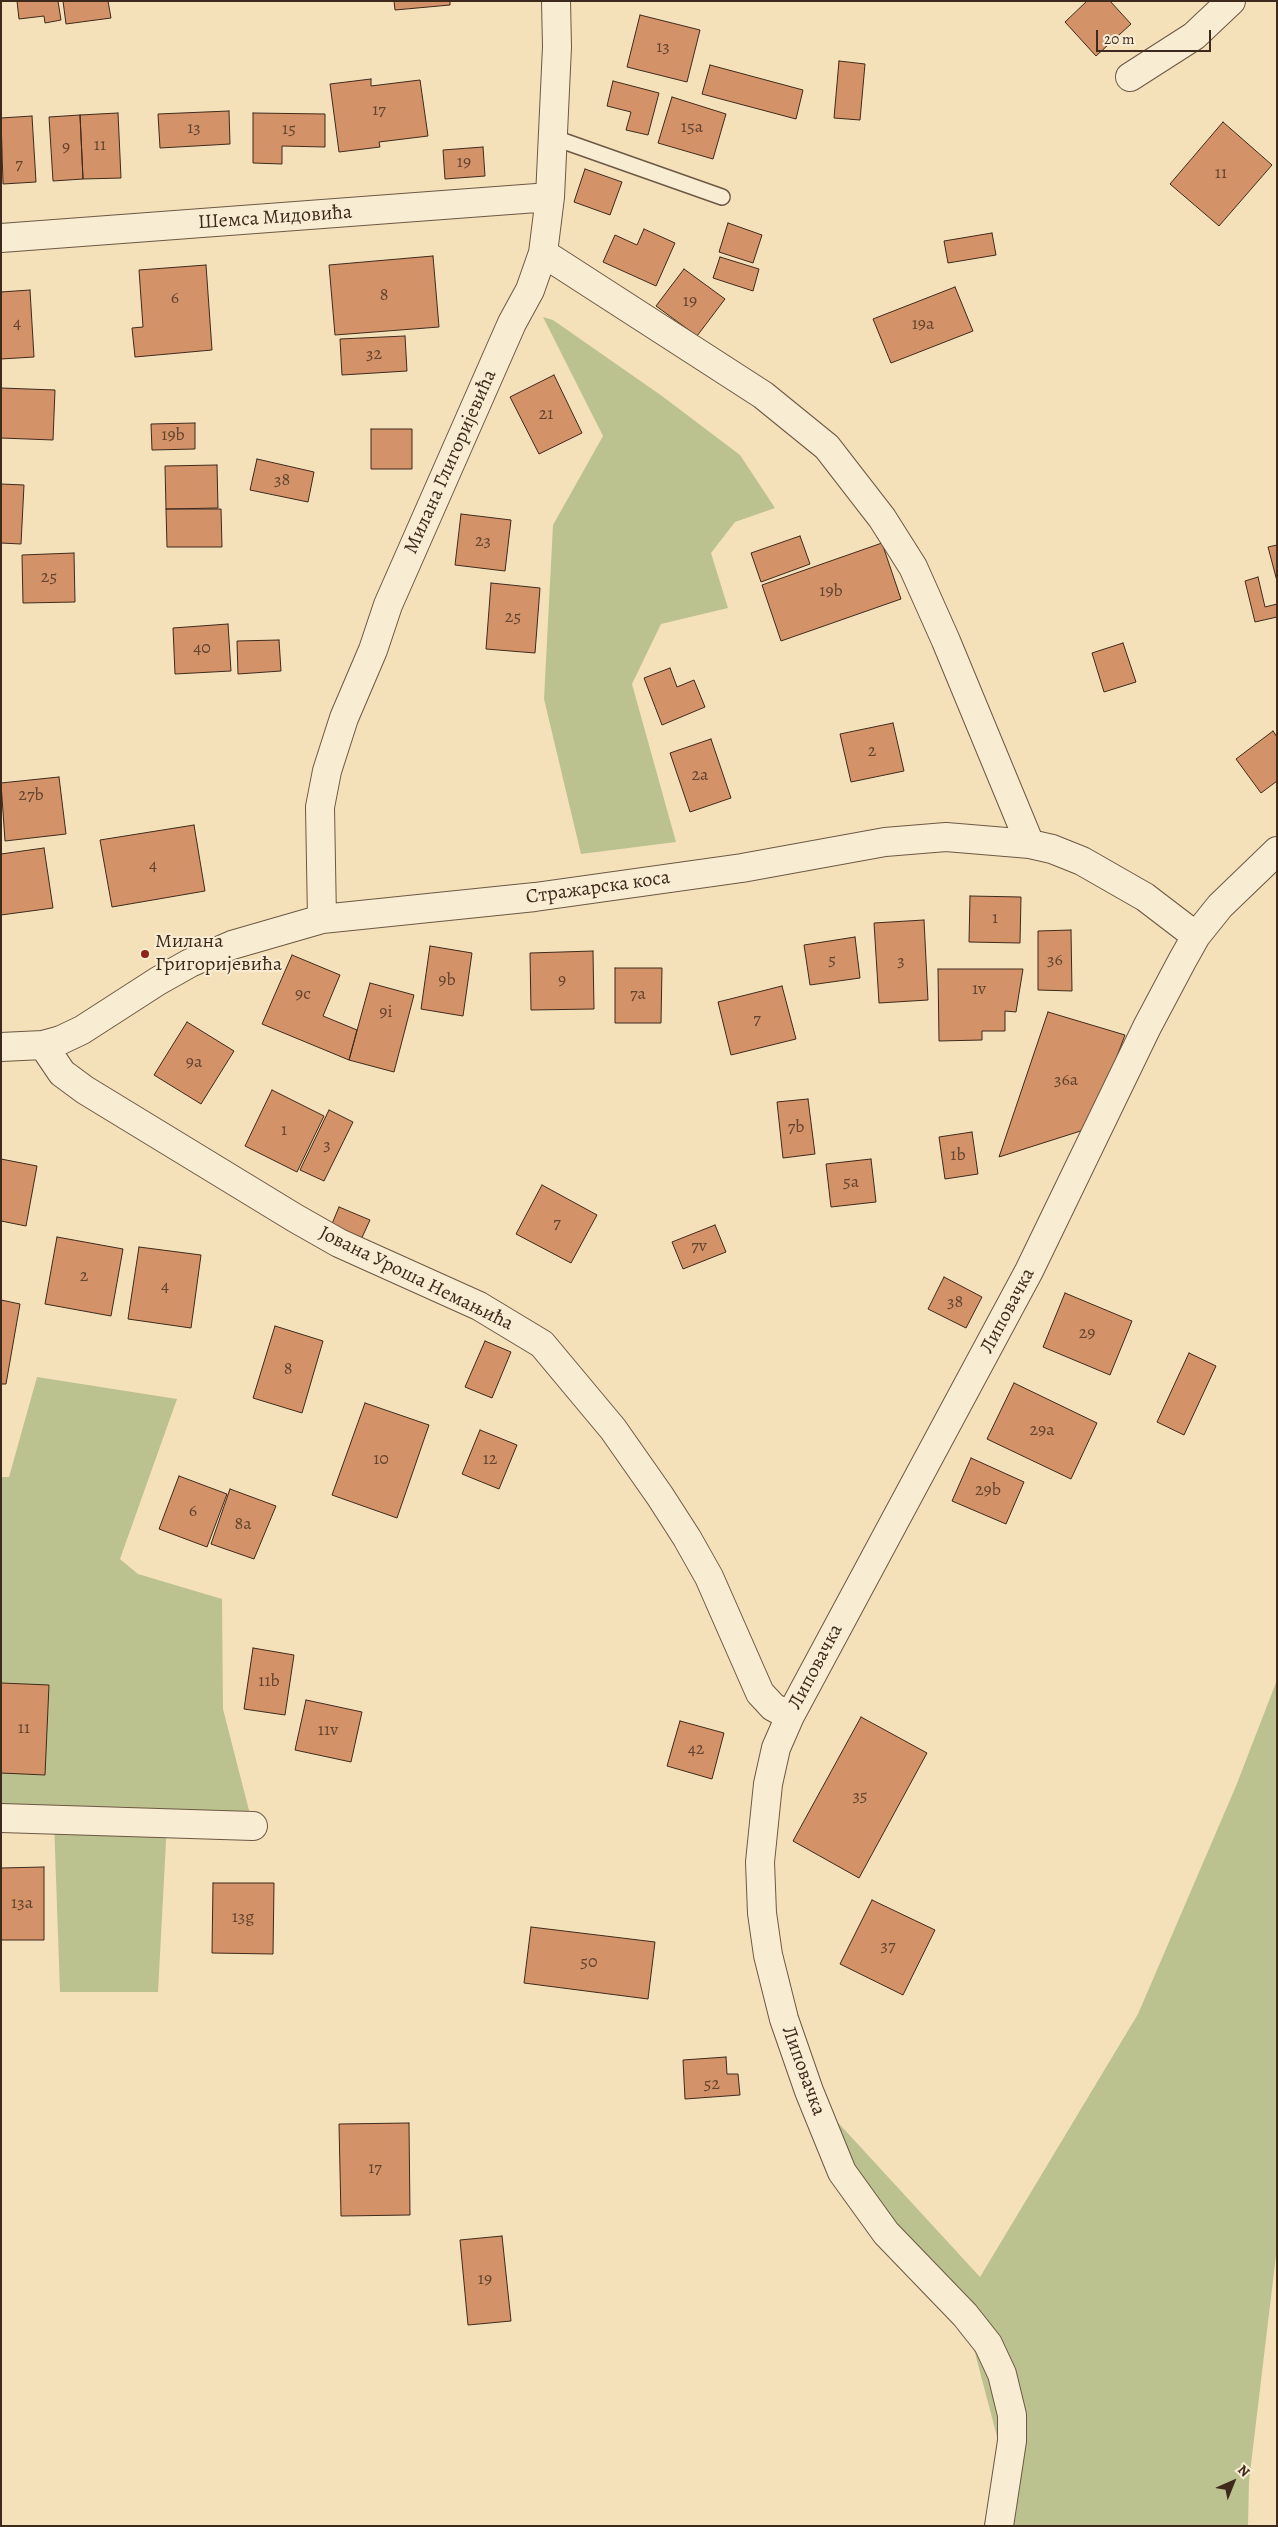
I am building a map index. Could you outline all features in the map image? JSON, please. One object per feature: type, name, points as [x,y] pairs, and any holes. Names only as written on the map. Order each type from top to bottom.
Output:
[{"type":"street","name":"Милана Глигоријевића","points":[[322,919],[320,808],[327,771],[344,718],[373,650],[388,605],[512,323],[530,290],[543,253],[550,197],[557,47],[556,1]]},
{"type":"street","points":[[1130,77],[1194,36],[1231,1]]},
{"type":"street","name":"Шемса Мидовића","points":[[1,238],[550,197]]},
{"type":"street","points":[[543,253],[763,394],[827,447],[882,518],[913,567],[946,641],[1030,844]]},
{"type":"street","name":"Стражарска коса","points":[[1,1047],[43,1045],[61,1040],[82,1030],[158,981],[190,964],[232,945],[322,919],[535,897],[742,868],[885,842],[946,837],[1030,844],[1052,849],[1082,861],[1145,897],[1196,936]]},
{"type":"street","name":"Липовачка","points":[[999,2526],[1012,2441],[1012,2415],[1002,2374],[988,2344],[965,2315],[886,2233],[842,2172],[809,2091],[784,2019],[768,1955],[762,1913],[760,1862],[768,1784],[776,1748],[790,1716],[1030,1271],[1147,1027],[1196,936],[1220,906],[1277,851]]},
{"type":"street","name":"Јована Уроша Немањића","points":[[43,1045],[59,1069],[85,1090],[295,1218],[338,1242],[479,1306],[542,1344],[613,1429],[660,1496],[709,1577],[760,1693],[773,1707],[790,1716]]},
{"type":"street","points":[[1,1818],[253,1826]]},
{"type":"lane","points":[[552,137],[722,197]]},
{"type":"green space","points":[[543,317],[553,320],[662,396],[740,455],[775,508],[735,522],[711,553],[728,608],[661,624],[632,684],[676,842],[581,854],[544,699],[553,525],[603,436]]},
{"type":"green space","points":[[37,1377],[177,1399],[120,1559],[138,1574],[222,1599],[223,1709],[253,1826],[167,1823],[158,1992],[60,1992],[54,1821],[1,1818],[1,1477],[9,1477]]},
{"type":"green space","points":[[1277,1680],[1277,2247],[1249,2481],[1248,2526],[999,2526],[1006,2471],[965,2315],[886,2233],[809,2091],[980,2277],[1138,2014],[1236,1786]]},
{"type":"building","points":[[17,1],[58,1],[61,20],[45,23],[44,16],[19,19]]},
{"type":"building","points":[[63,1],[108,1],[111,18],[66,24]]},
{"type":"building","points":[[394,1],[450,1],[450,5],[395,10]]},
{"type":"building","points":[[1087,1],[1110,1],[1131,24],[1096,56],[1065,22]]},
{"type":"building","points":[[640,15],[700,30],[687,82],[627,67]]},
{"type":"building","points":[[839,61],[865,64],[860,120],[834,118]]},
{"type":"building","points":[[710,65],[803,90],[796,119],[702,94]]},
{"type":"building","points":[[371,79],[371,86],[420,80],[428,136],[379,142],[380,147],[339,152],[330,84]]},
{"type":"building","points":[[613,81],[659,93],[648,135],[626,130],[631,112],[607,106]]},
{"type":"building","points":[[672,97],[726,114],[713,159],[658,143]]},
{"type":"building","points":[[229,111],[230,144],[160,148],[158,114]]},
{"type":"building","points":[[118,113],[121,178],[83,179],[80,115]]},
{"type":"building","points":[[253,113],[325,114],[325,147],[282,146],[282,164],[253,163]]},
{"type":"building","points":[[80,115],[83,179],[53,181],[49,117]]},
{"type":"building","points":[[32,116],[36,182],[3,184],[1,118]]},
{"type":"building","points":[[1223,122],[1272,165],[1219,226],[1170,184]]},
{"type":"building","points":[[483,147],[485,176],[445,179],[443,150]]},
{"type":"building","points":[[585,169],[622,182],[610,215],[574,202]]},
{"type":"building","points":[[728,223],[762,235],[753,263],[719,252]]},
{"type":"building","points":[[644,229],[675,243],[656,286],[603,262],[615,235],[637,245]]},
{"type":"building","points":[[992,233],[996,255],[948,263],[944,241]]},
{"type":"building","points":[[433,256],[439,327],[335,335],[329,265]]},
{"type":"building","points":[[720,257],[759,269],[753,291],[713,278]]},
{"type":"building","points":[[206,265],[212,350],[135,357],[132,328],[143,327],[139,270]]},
{"type":"building","points":[[684,269],[725,299],[697,336],[656,306]]},
{"type":"building","points":[[955,287],[973,331],[891,363],[873,319]]},
{"type":"building","points":[[30,290],[34,357],[1,359],[1,292]]},
{"type":"building","points":[[405,336],[407,371],[342,375],[340,339]]},
{"type":"building","points":[[554,375],[582,433],[539,454],[510,397]]},
{"type":"building","points":[[1,388],[55,390],[53,440],[1,438]]},
{"type":"building","points":[[195,423],[195,449],[152,450],[151,424]]},
{"type":"building","points":[[371,429],[412,429],[412,469],[371,469]]},
{"type":"building","points":[[257,459],[314,472],[308,502],[250,490]]},
{"type":"building","points":[[217,465],[218,508],[166,509],[165,466]]},
{"type":"building","points":[[1,484],[24,485],[21,544],[1,543]]},
{"type":"building","points":[[166,509],[221,509],[222,547],[167,547]]},
{"type":"building","points":[[461,514],[511,520],[505,571],[455,565]]},
{"type":"building","points":[[800,536],[810,564],[761,582],[751,553]]},
{"type":"building","points":[[882,543],[901,599],[781,641],[762,585]]},
{"type":"building","points":[[1277,545],[1277,581],[1268,547]]},
{"type":"building","points":[[74,553],[75,602],[23,603],[22,555]]},
{"type":"building","points":[[1258,577],[1265,607],[1277,604],[1277,617],[1255,622],[1245,581]]},
{"type":"building","points":[[491,583],[540,588],[535,653],[486,649]]},
{"type":"building","points":[[228,624],[231,671],[175,674],[173,628]]},
{"type":"building","points":[[279,640],[281,671],[238,674],[237,641]]},
{"type":"building","points":[[1123,643],[1136,682],[1104,692],[1092,653]]},
{"type":"building","points":[[670,668],[677,687],[694,680],[705,707],[662,725],[644,678]]},
{"type":"building","points":[[893,723],[904,771],[851,782],[840,734]]},
{"type":"building","points":[[1273,731],[1277,737],[1277,781],[1261,793],[1236,759]]},
{"type":"building","points":[[711,739],[731,798],[690,812],[670,753]]},
{"type":"building","points":[[59,777],[66,834],[5,841],[1,783]]},
{"type":"building","points":[[194,825],[205,891],[112,907],[100,840]]},
{"type":"building","points":[[44,848],[53,908],[1,915],[1,854]]},
{"type":"building","points":[[970,896],[1021,897],[1020,943],[969,942]]},
{"type":"building","points":[[924,920],[928,1000],[879,1003],[874,923]]},
{"type":"building","points":[[1071,930],[1072,991],[1038,990],[1038,931]]},
{"type":"building","points":[[855,937],[860,978],[810,985],[804,945]]},
{"type":"building","points":[[430,946],[472,953],[463,1016],[421,1009]]},
{"type":"building","points":[[593,951],[594,1009],[531,1010],[530,953]]},
{"type":"building","points":[[292,955],[340,975],[323,1016],[357,1030],[349,1060],[262,1024]]},
{"type":"building","points":[[615,968],[662,968],[661,1023],[615,1023]]},
{"type":"building","points":[[938,969],[1023,969],[1016,1012],[1005,1011],[1005,1031],[982,1031],[982,1040],[939,1041]]},
{"type":"building","points":[[370,983],[414,995],[394,1072],[349,1060]]},
{"type":"building","points":[[782,986],[796,1039],[731,1055],[718,1002]]},
{"type":"building","points":[[1048,1012],[1125,1035],[1090,1128],[999,1157]]},
{"type":"building","points":[[187,1022],[234,1051],[201,1104],[154,1075]]},
{"type":"building","points":[[272,1090],[324,1116],[297,1172],[245,1146]]},
{"type":"building","points":[[808,1099],[815,1154],[783,1158],[777,1102]]},
{"type":"building","points":[[329,1110],[353,1122],[324,1181],[300,1170]]},
{"type":"building","points":[[972,1132],[978,1174],[945,1179],[939,1137]]},
{"type":"building","points":[[1,1159],[37,1166],[26,1226],[1,1221]]},
{"type":"building","points":[[871,1159],[876,1202],[831,1207],[826,1164]]},
{"type":"building","points":[[542,1185],[597,1215],[571,1263],[516,1234]]},
{"type":"building","points":[[339,1207],[370,1220],[359,1244],[329,1231]]},
{"type":"building","points":[[715,1225],[726,1252],[683,1269],[672,1242]]},
{"type":"building","points":[[57,1237],[123,1249],[111,1316],[45,1304]]},
{"type":"building","points":[[139,1247],[201,1255],[191,1328],[128,1319]]},
{"type":"building","points":[[944,1277],[982,1297],[966,1328],[928,1309]]},
{"type":"building","points":[[1065,1293],[1132,1321],[1110,1375],[1043,1347]]},
{"type":"building","points":[[1,1300],[20,1304],[6,1384],[1,1384]]},
{"type":"building","points":[[275,1326],[323,1341],[302,1413],[253,1398]]},
{"type":"building","points":[[485,1341],[511,1352],[492,1398],[465,1387]]},
{"type":"building","points":[[1189,1353],[1216,1366],[1184,1435],[1157,1422]]},
{"type":"building","points":[[1014,1383],[1097,1423],[1071,1479],[987,1439]]},
{"type":"building","points":[[365,1403],[429,1425],[397,1518],[332,1495]]},
{"type":"building","points":[[480,1430],[517,1445],[499,1489],[462,1474]]},
{"type":"building","points":[[971,1458],[1024,1482],[1006,1524],[952,1501]]},
{"type":"building","points":[[179,1476],[227,1494],[207,1547],[159,1529]]},
{"type":"building","points":[[230,1489],[276,1506],[254,1559],[211,1544]]},
{"type":"building","points":[[253,1648],[294,1655],[285,1715],[244,1709]]},
{"type":"building","points":[[1,1683],[49,1685],[45,1775],[1,1773]]},
{"type":"building","points":[[306,1700],[362,1712],[351,1762],[295,1750]]},
{"type":"building","points":[[861,1717],[927,1753],[859,1878],[793,1841]]},
{"type":"building","points":[[680,1721],[724,1733],[712,1779],[667,1766]]},
{"type":"building","points":[[44,1867],[44,1940],[1,1940],[1,1868]]},
{"type":"building","points":[[213,1883],[274,1883],[273,1954],[212,1953]]},
{"type":"building","points":[[872,1900],[935,1930],[903,1995],[840,1964]]},
{"type":"building","points":[[531,1927],[655,1942],[648,1999],[524,1983]]},
{"type":"building","points":[[726,2057],[727,2074],[738,2074],[740,2095],[685,2099],[683,2060]]},
{"type":"building","points":[[409,2123],[410,2215],[341,2216],[339,2124]]},
{"type":"building","points":[[502,2236],[511,2321],[468,2325],[460,2240]]},
{"type":"place","name":"Милана Григоријевића","points":[[145,954]]}]
